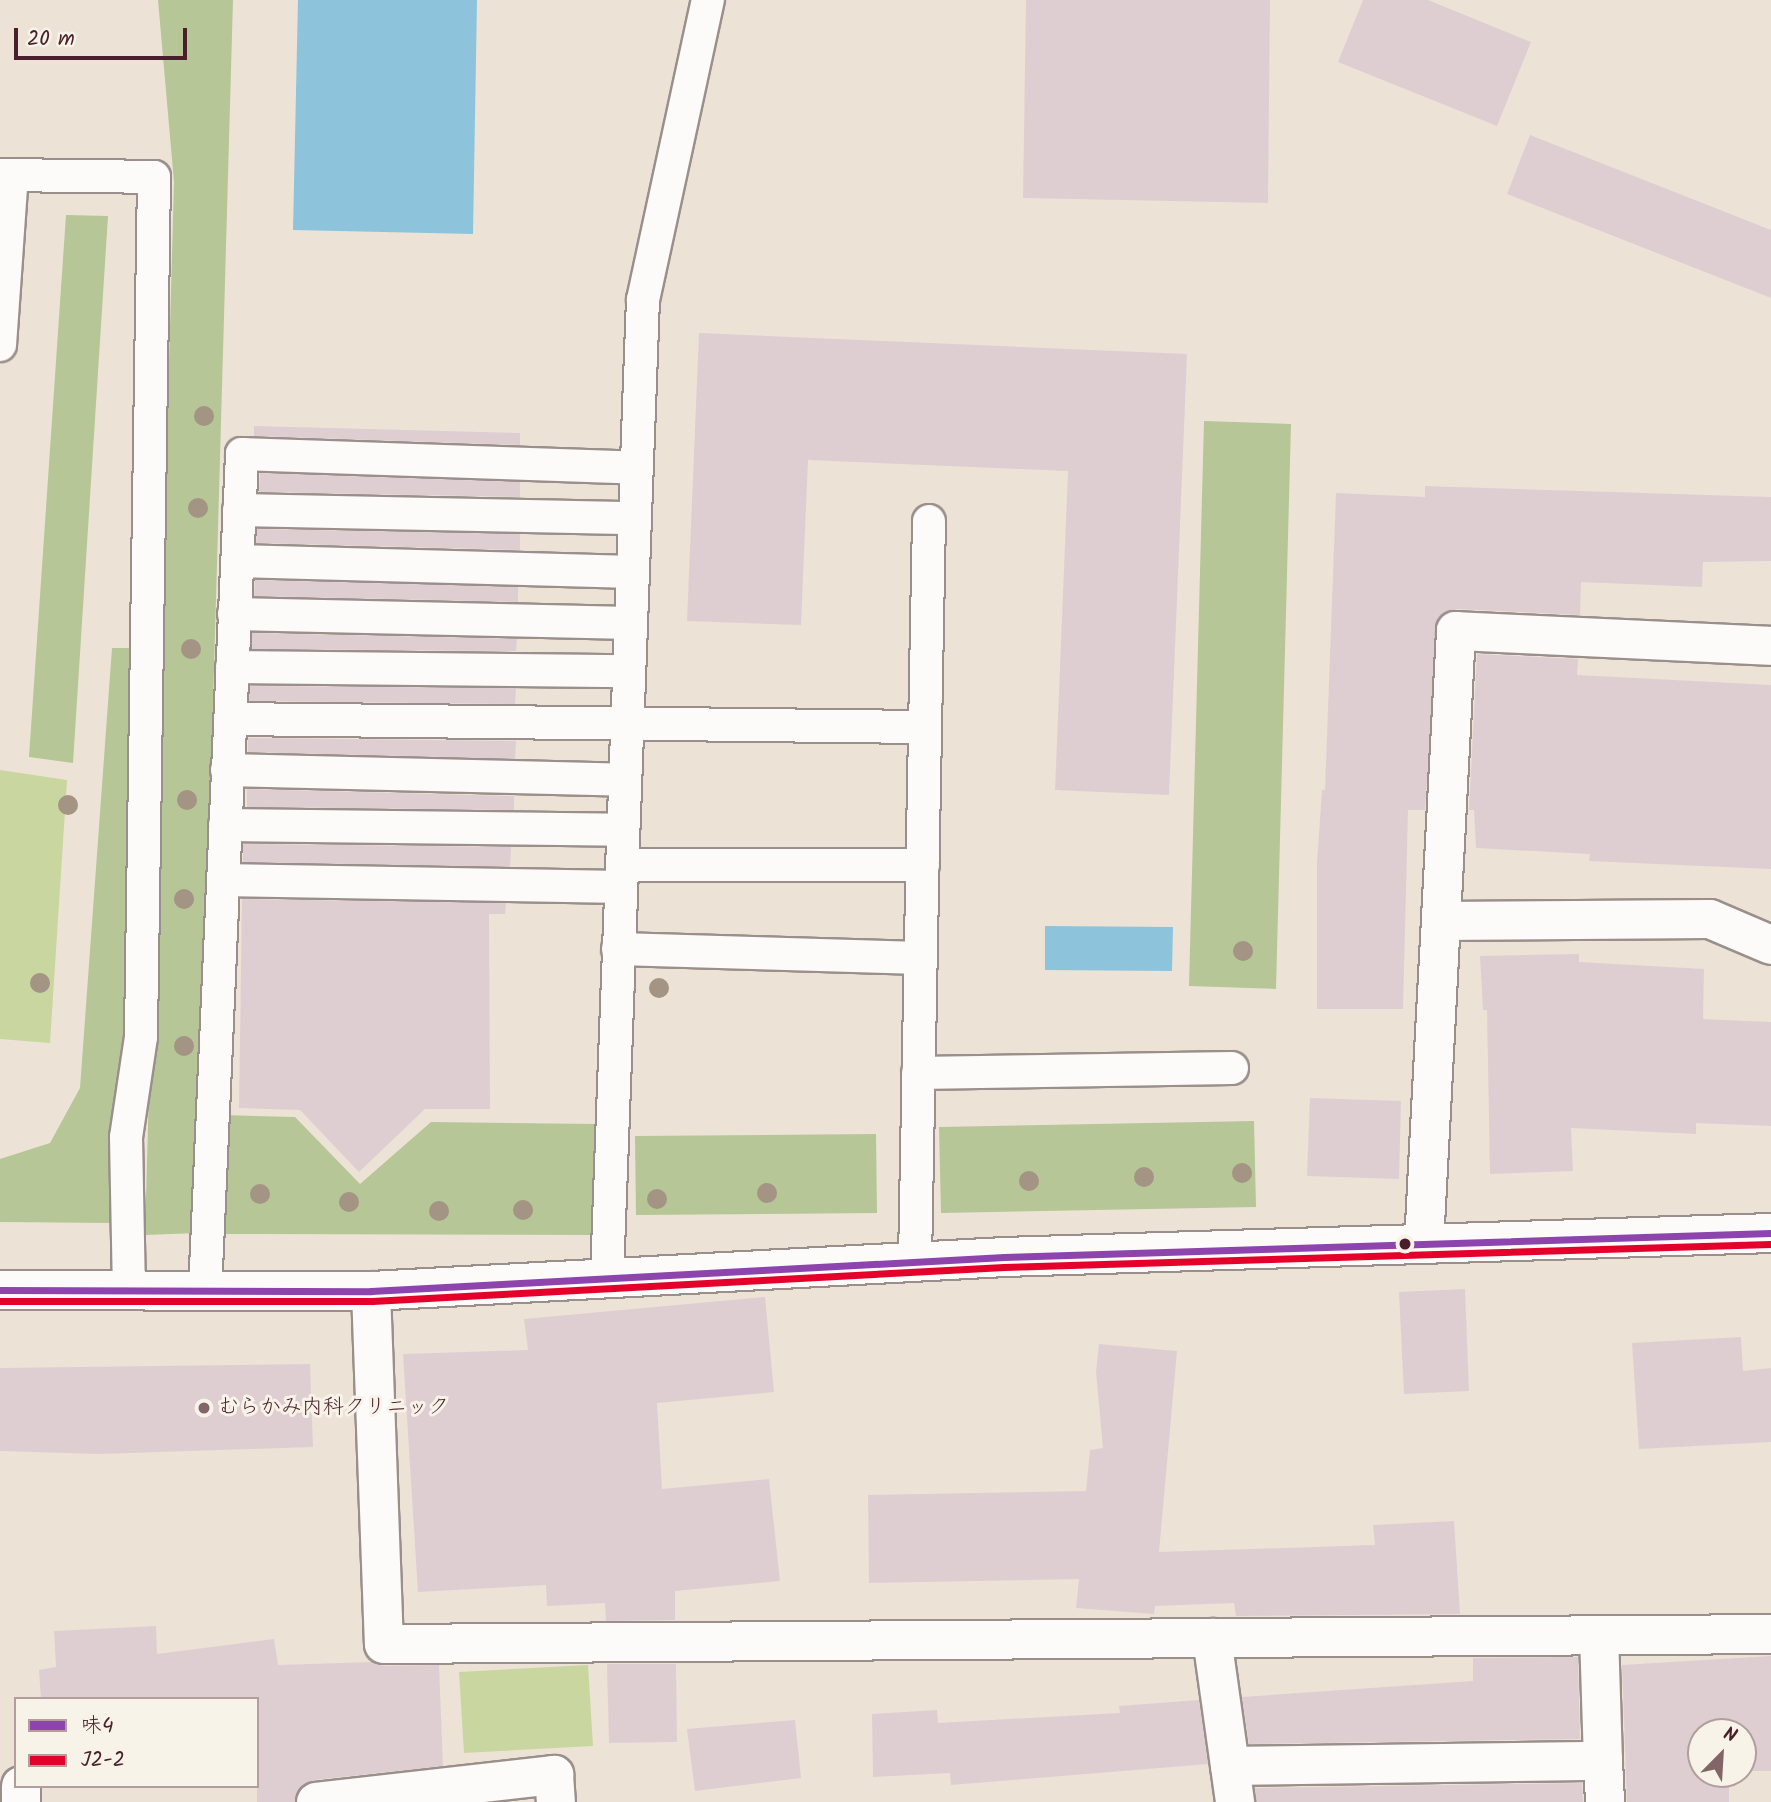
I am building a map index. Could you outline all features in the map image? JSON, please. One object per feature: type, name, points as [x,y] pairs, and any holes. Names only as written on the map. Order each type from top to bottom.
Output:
[{"type":"street","points":[[1424,1244],[1456,631],[1771,646]]},
{"type":"street","points":[[1441,921],[1710,919],[1771,945]]},
{"type":"street","points":[[0,1290],[129,1293],[371,1291],[915,1261],[1771,1233]]},
{"type":"street","points":[[371,1291],[384,1644],[1771,1634]]},
{"type":"street","points":[[1599,1635],[1605,1802]]},
{"type":"street","points":[[1212,1638],[1233,1784],[1603,1761]]},
{"type":"street","points":[[316,1802],[554,1775],[556,1802]]},
{"type":"lane","points":[[607,1276],[643,300],[708,0]]},
{"type":"lane","points":[[0,345],[6,175],[154,177],[141,1037],[127,1137],[129,1293]]},
{"type":"lane","points":[[205,1292],[242,454],[637,468]]},
{"type":"lane","points":[[239,510],[635,518]]},
{"type":"lane","points":[[915,1261],[929,521]]},
{"type":"lane","points":[[237,561],[633,572]]},
{"type":"lane","points":[[234,614],[631,623]]},
{"type":"lane","points":[[232,667],[629,671]]},
{"type":"lane","points":[[230,719],[925,727]]},
{"type":"lane","points":[[228,770],[625,780]]},
{"type":"lane","points":[[225,825],[623,830]]},
{"type":"lane","points":[[223,880],[622,876],[923,865]]},
{"type":"lane","points":[[618,949],[921,958]]},
{"type":"lane","points":[[918,1073],[1232,1068]]},
{"type":"green space","points":[[158,0],[233,0],[198,1233],[145,1235],[174,182]]},
{"type":"green space","points":[[66,215],[108,216],[73,763],[29,757]]},
{"type":"green space","points":[[1204,421],[1291,424],[1276,989],[1189,986]]},
{"type":"green space","points":[[112,648],[135,648],[128,1038],[112,1144],[112,1223],[0,1222],[0,1159],[50,1143],[80,1088]]},
{"type":"green space","points":[[0,770],[67,780],[50,1043],[0,1039]]},
{"type":"green space","points":[[222,1115],[295,1117],[360,1184],[431,1122],[597,1124],[597,1235],[221,1234]]},
{"type":"green space","points":[[1254,1121],[1256,1207],[941,1213],[939,1127]]},
{"type":"green space","points":[[876,1134],[877,1213],[636,1215],[635,1136]]},
{"type":"green space","points":[[588,1665],[593,1746],[464,1753],[459,1672]]},
{"type":"water","points":[[298,0],[477,0],[473,234],[293,230]]},
{"type":"water","points":[[1045,926],[1173,927],[1172,971],[1045,970]]},
{"type":"building","points":[[1026,0],[1270,0],[1268,203],[1023,198]]},
{"type":"building","points":[[1363,0],[1428,0],[1531,42],[1497,126],[1338,62]]},
{"type":"building","points":[[1530,135],[1771,230],[1771,298],[1507,194]]},
{"type":"building","points":[[699,333],[1187,354],[1169,795],[1055,790],[1068,471],[808,460],[801,625],[687,621]]},
{"type":"building","points":[[254,426],[520,433],[520,445],[254,436]]},
{"type":"building","points":[[260,473],[520,482],[520,497],[259,492]]},
{"type":"building","points":[[1425,486],[1771,497],[1771,561],[1703,562],[1702,587],[1581,582],[1580,615],[1457,609],[1438,619],[1425,810],[1408,810],[1403,1009],[1317,1009],[1317,863],[1322,790],[1325,790],[1336,493],[1425,497]]},
{"type":"building","points":[[257,529],[520,534],[520,550],[256,543]]},
{"type":"building","points":[[255,580],[518,587],[518,602],[254,596]]},
{"type":"building","points":[[252,633],[517,639],[516,651],[252,649]]},
{"type":"building","points":[[1477,654],[1578,659],[1577,675],[1771,685],[1771,869],[1589,861],[1590,854],[1476,848],[1474,810],[1469,810]]},
{"type":"building","points":[[250,686],[516,688],[515,704],[249,701]]},
{"type":"building","points":[[248,738],[516,741],[515,759],[248,752]]},
{"type":"building","points":[[247,789],[514,796],[514,810],[247,807]]},
{"type":"building","points":[[243,844],[511,847],[510,867],[243,862]]},
{"type":"building","points":[[242,899],[506,903],[505,914],[489,914],[490,1109],[425,1109],[359,1172],[300,1110],[239,1108]]},
{"type":"building","points":[[1579,954],[1579,962],[1704,969],[1703,1019],[1771,1022],[1771,1126],[1696,1123],[1696,1134],[1571,1128],[1573,1171],[1490,1174],[1487,1010],[1483,1010],[1480,956]]},
{"type":"building","points":[[1310,1098],[1401,1101],[1399,1179],[1307,1176]]},
{"type":"building","points":[[1465,1289],[1469,1391],[1404,1394],[1399,1292]]},
{"type":"building","points":[[765,1297],[774,1392],[657,1403],[662,1489],[769,1479],[780,1581],[675,1591],[675,1620],[606,1621],[605,1603],[547,1606],[546,1585],[418,1592],[403,1354],[528,1350],[524,1319]]},
{"type":"building","points":[[1741,1337],[1743,1371],[1771,1368],[1771,1442],[1639,1449],[1632,1343]]},
{"type":"building","points":[[1099,1344],[1177,1351],[1159,1552],[1375,1545],[1373,1525],[1454,1521],[1460,1614],[1236,1616],[1234,1603],[1155,1606],[1154,1614],[1076,1608],[1079,1579],[869,1583],[868,1495],[1086,1491],[1090,1450],[1103,1448],[1096,1372]]},
{"type":"building","name":"むらかみ内科クリニック","points":[[310,1364],[313,1447],[99,1454],[0,1451],[0,1368]]},
{"type":"building","points":[[156,1626],[157,1654],[274,1639],[278,1665],[372,1662],[384,1666],[439,1665],[443,1766],[314,1780],[303,1785],[295,1802],[257,1802],[259,1697],[41,1697],[39,1670],[56,1667],[54,1631]]},
{"type":"building","points":[[1771,1656],[1771,1771],[1757,1771],[1757,1718],[1687,1718],[1687,1788],[1729,1788],[1729,1802],[1627,1802],[1622,1665]]},
{"type":"building","points":[[1578,1657],[1580,1739],[1249,1744],[1242,1697],[1473,1681],[1473,1658]]},
{"type":"building","points":[[607,1664],[676,1664],[677,1742],[609,1743]]},
{"type":"building","points":[[1199,1700],[1208,1764],[951,1785],[950,1773],[873,1777],[872,1714],[937,1710],[938,1723],[1120,1713],[1119,1706]]},
{"type":"building","points":[[795,1720],[801,1778],[695,1791],[687,1729]]},
{"type":"building","points":[[1582,1783],[1583,1802],[1256,1802],[1255,1788]]},
{"type":"transit line","name":"味4","points":[[0,1290],[371,1291],[1004,1257],[1771,1233]]},
{"type":"transit line","name":"J2-2","points":[[0,1301],[372,1301],[1004,1267],[1771,1244]]},
{"type":"place","name":"むらかみ内科クリニック","points":[[204,1408]]}]
